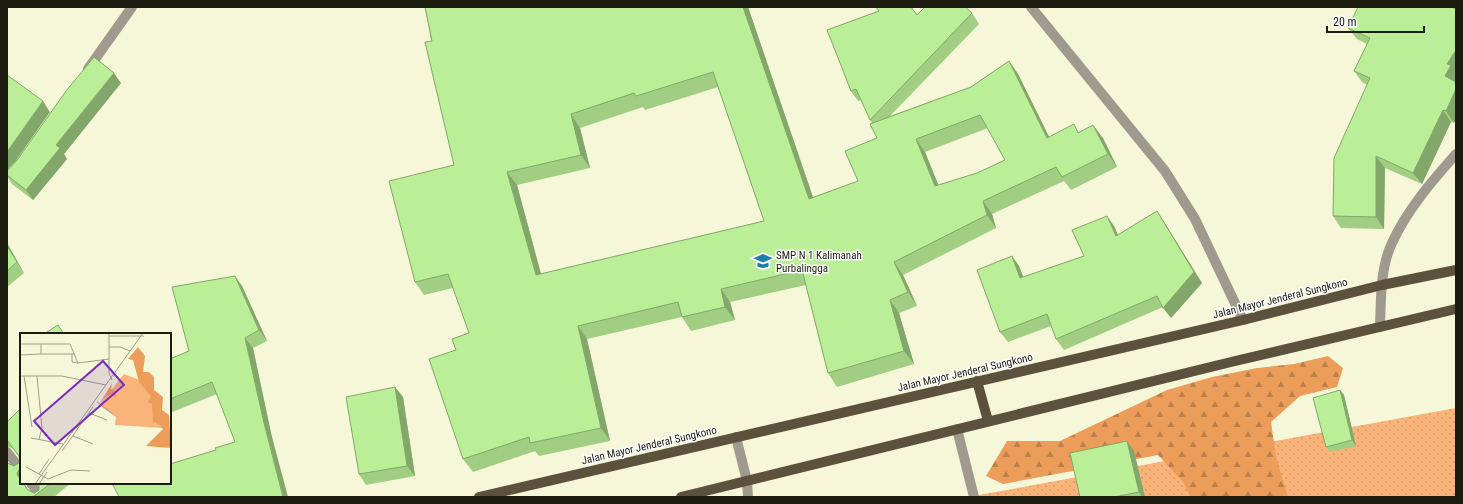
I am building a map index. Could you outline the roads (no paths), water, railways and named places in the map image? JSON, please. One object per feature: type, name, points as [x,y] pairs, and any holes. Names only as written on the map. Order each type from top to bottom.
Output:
[{"type":"main road","name":"Jalan Mayor Jenderal Sungkono","points":[[480,497],[1244,320],[1382,285],[1456,270]]},
{"type":"main road","points":[[681,497],[747,482],[1278,350],[1456,309]]},
{"type":"main road","points":[[977,381],[988,421]]},
{"type":"street","points":[[82,77],[132,7]]},
{"type":"street","points":[[1031,7],[1165,171],[1195,219],[1244,320]]},
{"type":"street","points":[[1380,327],[1382,285],[1385,264],[1391,244],[1410,210],[1456,154]]},
{"type":"street","points":[[957,429],[974,497]]},
{"type":"street","points":[[736,437],[747,482],[748,497]]},
{"type":"street","points":[[7,452],[20,469]]},
{"type":"street","points":[[32,484],[42,497]]},
{"type":"place","name":"SMP N 1 Kalimanah Purbalingga","points":[[763,261]]}]
